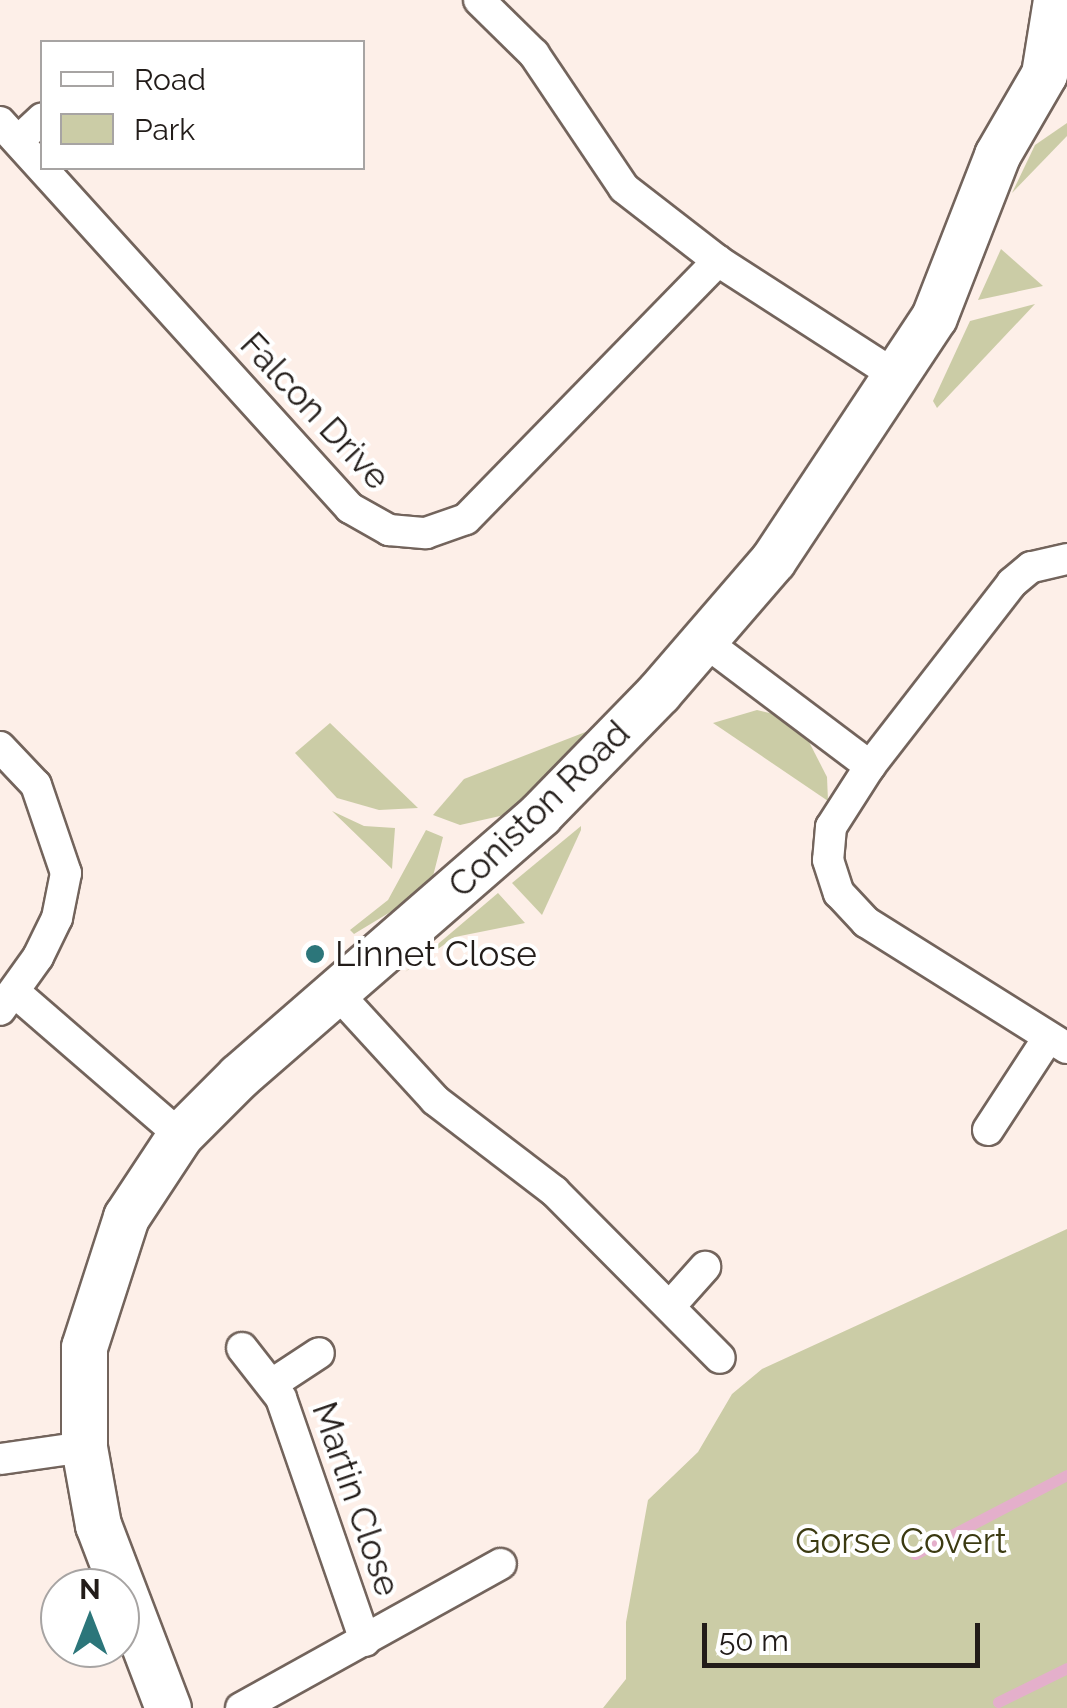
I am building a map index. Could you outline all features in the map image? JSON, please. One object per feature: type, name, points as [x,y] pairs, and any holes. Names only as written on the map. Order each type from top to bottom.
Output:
[{"type":"street","points":[[479,0],[534,54],[624,188],[718,261],[898,378]]},
{"type":"street","name":"Coniston Road","points":[[168,1708],[98,1525],[84,1447],[80,1387],[92,1308],[126,1217],[180,1135],[540,814],[704,641],[773,560],[898,378],[934,317],[997,155],[1055,78],[1056,0]]},
{"type":"street","name":"Falcon Drive","points":[[40,120],[9,132],[40,166]]},
{"type":"street","name":"Falcon Drive","points":[[43,170],[350,508],[389,530],[426,533],[466,519],[718,261]]},
{"type":"street","points":[[988,1130],[1057,1045],[866,922],[839,892],[828,860],[831,826],[870,766],[1012,583],[1031,567],[1067,559]]},
{"type":"street","points":[[704,641],[870,766]]},
{"type":"street","points":[[0,746],[36,785],[66,873],[57,918],[8,1002],[180,1135]]},
{"type":"street","points":[[338,994],[434,1100],[554,1191],[672,1304],[720,1358]]},
{"type":"street","points":[[672,1304],[705,1267]]},
{"type":"street","name":"Martin Close","points":[[242,1348],[272,1384],[365,1640]]},
{"type":"street","name":"Martin Close","points":[[272,1384],[319,1353]]},
{"type":"street","points":[[0,1459],[84,1447]]},
{"type":"street","name":"Martin Close","points":[[240,1708],[500,1564]]},
{"type":"green space","points":[[1067,123],[1067,136],[1012,193],[1035,145]]},
{"type":"green space","points":[[1001,249],[1043,286],[978,300]]},
{"type":"green space","points":[[1035,304],[937,408],[933,401],[970,321]]},
{"type":"green space","points":[[757,710],[782,716],[805,734],[827,777],[828,801],[713,723]]},
{"type":"green space","points":[[330,723],[418,808],[379,810],[337,798],[295,753]]},
{"type":"green space","points":[[601,726],[509,814],[460,825],[433,815],[464,779]]},
{"type":"green space","points":[[332,811],[364,826],[395,828],[392,869]]},
{"type":"green space","points":[[581,826],[581,830],[542,915],[512,883]]},
{"type":"green space","points":[[426,830],[443,837],[430,888],[354,934],[350,930],[388,900]]},
{"type":"green space","points":[[498,893],[525,923],[455,937],[405,972]]},
{"type":"green space","name":"Gorse Covert","points":[[1067,1229],[1067,1708],[603,1708],[626,1679],[626,1622],[648,1500],[698,1452],[732,1394],[762,1369]]},
{"type":"waterway","points":[[915,1554],[1067,1475]]},
{"type":"waterway","points":[[998,1702],[1067,1668]]},
{"type":"place","name":"Linnet Close","points":[[315,954]]}]
